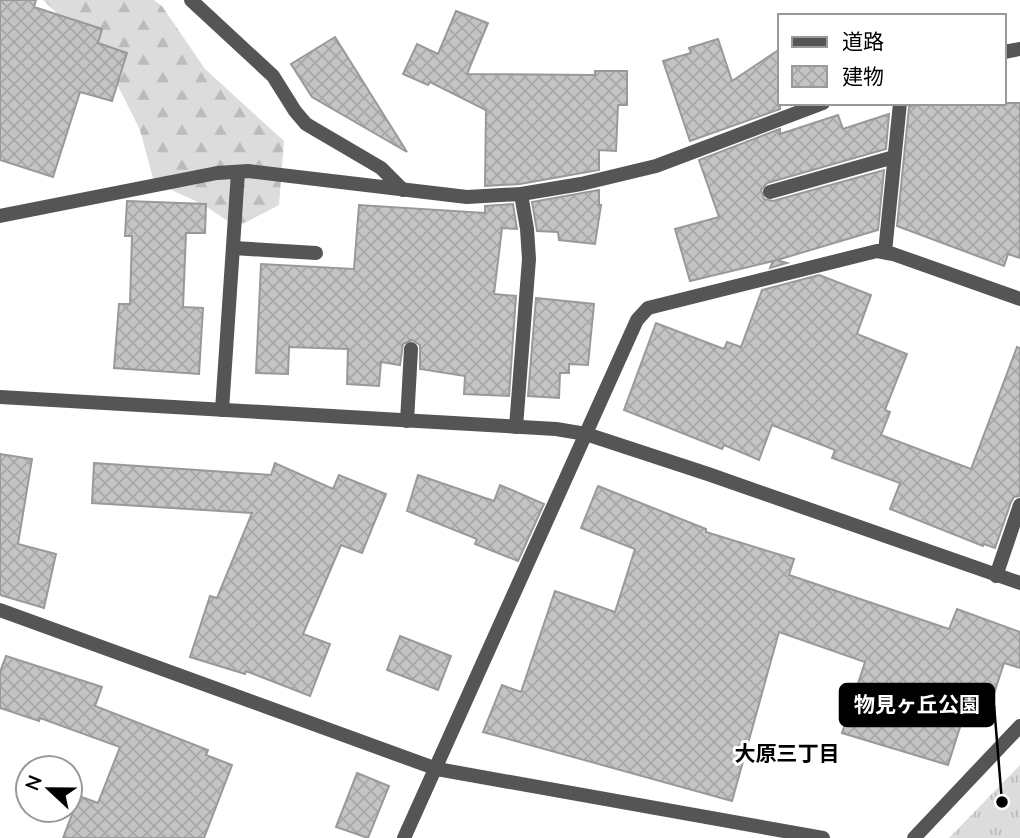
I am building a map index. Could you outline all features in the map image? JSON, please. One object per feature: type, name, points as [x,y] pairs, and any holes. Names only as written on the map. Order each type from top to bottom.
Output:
[{"type":"street","points":[[191,0],[273,76],[306,124],[381,168],[404,190]]},
{"type":"street","points":[[0,216],[217,173],[238,172],[467,197],[521,194],[581,184],[656,166],[818,105]]},
{"type":"street","points":[[885,252],[900,105]]},
{"type":"street","points":[[770,191],[894,157]]},
{"type":"street","points":[[222,410],[238,172]]},
{"type":"street","points":[[516,427],[529,259],[521,194]]},
{"type":"street","points":[[233,248],[316,253]]},
{"type":"street","points":[[404,838],[637,320],[648,308],[877,251],[1020,299]]},
{"type":"street","points":[[407,421],[411,349]]},
{"type":"street","points":[[0,397],[556,429],[586,435],[708,474],[1020,583]]},
{"type":"street","points":[[996,576],[1020,505]]},
{"type":"street","points":[[0,610],[437,769],[822,838]]},
{"type":"street","points":[[914,838],[1020,726]]},
{"type":"green space","points":[[43,0],[154,0],[162,6],[205,69],[284,141],[279,205],[237,227],[202,204],[154,182],[140,130],[105,60]]},
{"type":"green space","points":[[1020,765],[1020,838],[949,838]]},
{"type":"building","points":[[0,0],[36,0],[34,7],[102,29],[98,43],[127,53],[112,101],[80,92],[53,177],[0,160]]},
{"type":"building","points":[[456,11],[488,23],[467,74],[595,75],[595,71],[627,71],[627,105],[618,105],[616,151],[599,150],[599,170],[520,184],[485,186],[486,110],[430,82],[428,85],[403,74],[417,44],[438,54]]},
{"type":"building","points":[[335,37],[407,152],[312,97],[291,64]]},
{"type":"building","points":[[718,39],[732,81],[778,50],[780,109],[690,141],[663,61],[691,53],[689,48]]},
{"type":"building","points":[[1020,103],[1020,258],[1008,254],[1004,266],[897,226],[909,107]]},
{"type":"building","points":[[889,114],[886,149],[767,183],[761,190],[764,199],[773,201],[884,170],[878,230],[777,260],[787,263],[770,268],[773,261],[690,281],[675,229],[719,217],[699,160],[780,129],[780,134],[838,115],[843,129]]},
{"type":"building","points":[[599,190],[601,205],[595,244],[559,240],[558,232],[537,231],[532,202]]},
{"type":"building","points":[[127,201],[206,204],[205,233],[186,233],[183,307],[203,308],[199,374],[114,368],[119,304],[130,304],[132,236],[125,236]]},
{"type":"building","points":[[513,204],[517,229],[502,228],[494,294],[516,296],[509,396],[464,394],[465,376],[420,369],[420,345],[412,340],[403,344],[400,365],[381,362],[379,386],[347,384],[348,349],[289,347],[288,374],[256,373],[261,264],[354,269],[359,205],[485,213],[485,206]]},
{"type":"building","points":[[819,275],[871,295],[857,334],[907,354],[885,410],[890,412],[881,435],[971,469],[1017,347],[1020,348],[1020,496],[1014,497],[1011,502],[995,548],[984,544],[983,546],[890,509],[900,483],[832,458],[835,450],[772,425],[759,460],[724,445],[722,449],[624,410],[656,323],[724,349],[727,342],[741,347],[762,290]]},
{"type":"building","points":[[536,298],[594,304],[588,365],[569,364],[569,373],[560,373],[559,398],[528,396]]},
{"type":"building","points":[[0,454],[32,459],[18,544],[56,554],[44,608],[0,595]]},
{"type":"building","points":[[94,463],[271,475],[275,463],[333,489],[339,475],[386,494],[362,553],[341,545],[303,634],[330,644],[310,696],[246,671],[245,674],[190,657],[210,596],[217,598],[252,513],[92,503]]},
{"type":"building","points":[[418,475],[494,501],[500,485],[544,504],[518,561],[475,544],[477,539],[407,511]]},
{"type":"building","points":[[598,486],[706,529],[706,532],[794,559],[789,575],[949,629],[957,609],[1020,632],[1020,668],[1004,663],[989,709],[968,702],[948,765],[842,733],[865,662],[779,632],[732,801],[483,732],[502,685],[521,692],[555,591],[615,612],[635,549],[581,528]]},
{"type":"building","points":[[400,636],[451,656],[438,690],[387,670]]},
{"type":"building","points":[[6,656],[102,687],[95,706],[208,750],[206,755],[232,765],[204,838],[63,838],[68,824],[84,824],[84,798],[98,803],[120,747],[40,718],[39,721],[0,708],[0,672]]},
{"type":"building","points":[[357,773],[389,786],[368,838],[336,827]]},
{"type":"place","name":"物見ヶ丘公園","points":[[1002,802]]},
{"type":"district","name":"大原三丁目","points":[[787,753]]}]
